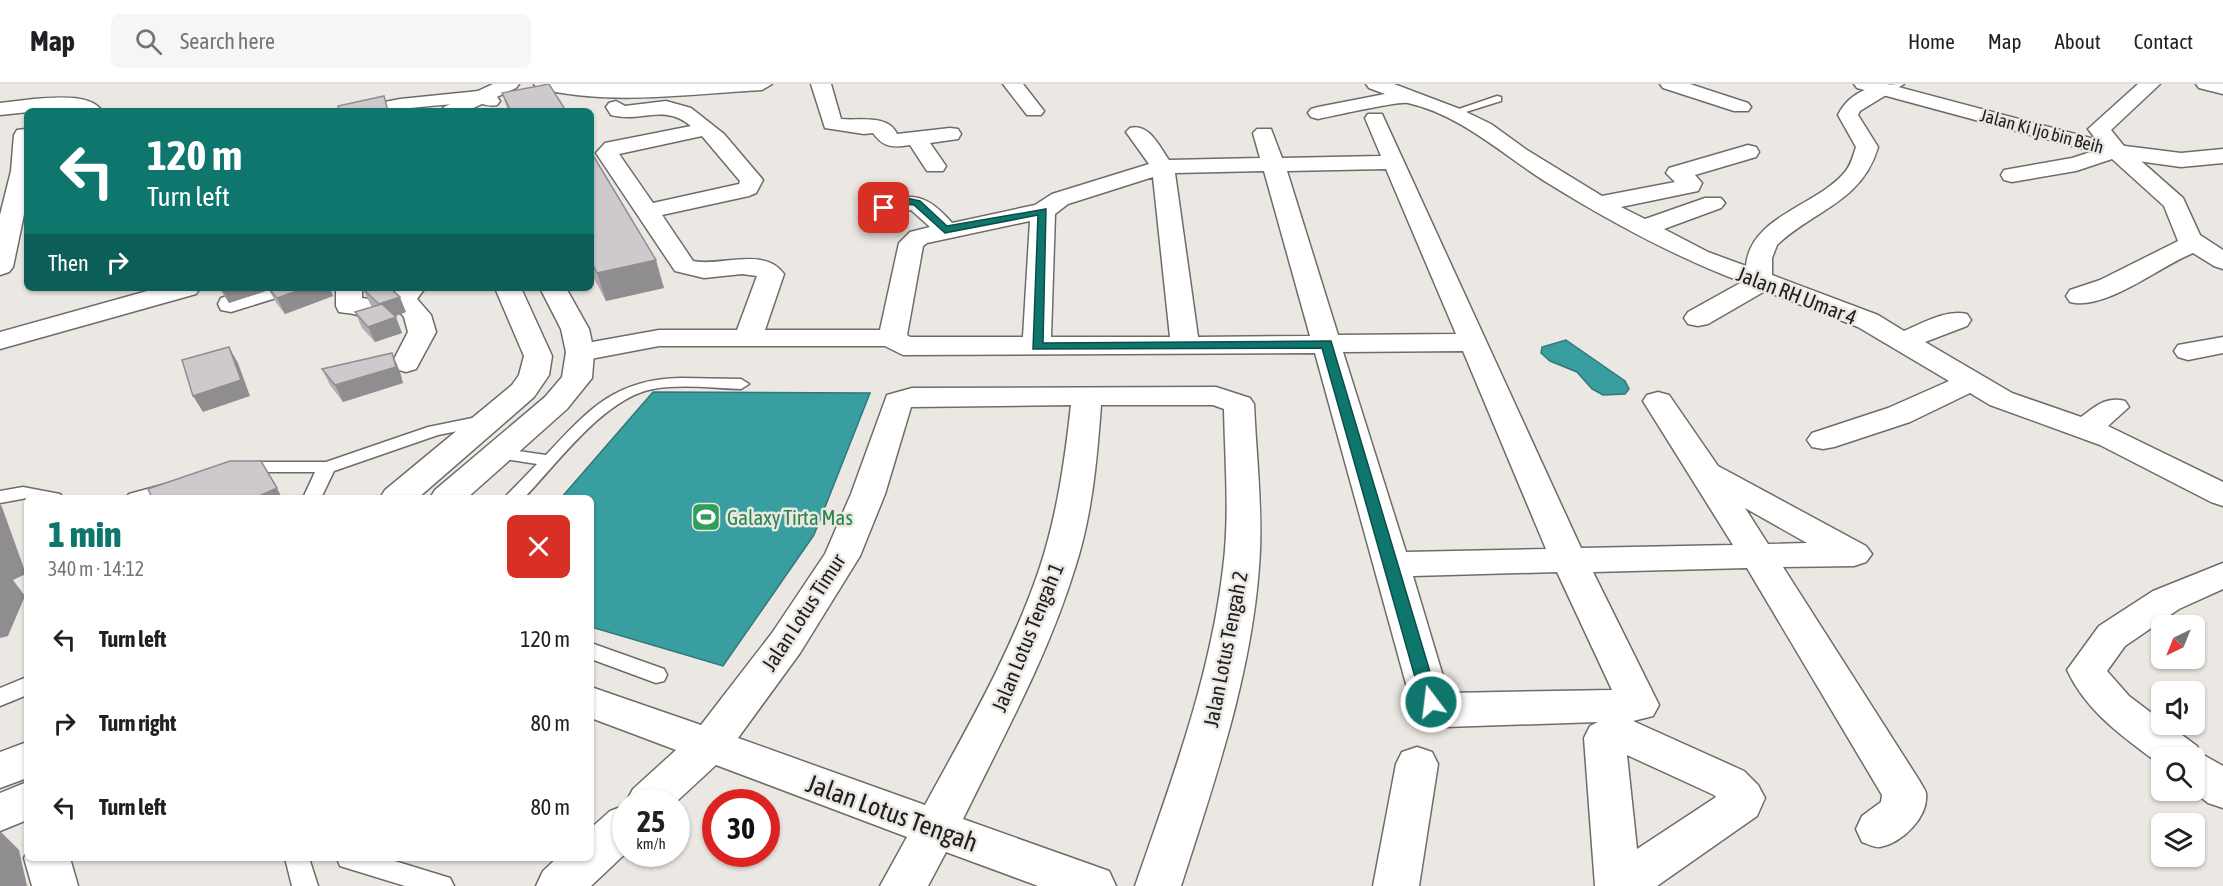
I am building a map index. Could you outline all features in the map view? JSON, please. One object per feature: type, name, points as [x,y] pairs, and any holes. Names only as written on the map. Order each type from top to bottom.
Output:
[{"type":"street","points":[[383,108],[484,99],[530,84]]},
{"type":"street","points":[[544,84],[619,90],[762,84]]},
{"type":"street","points":[[821,84],[832,124],[864,128],[877,126],[886,132],[887,138],[894,141],[950,134]]},
{"type":"street","points":[[1013,84],[1034,111]]},
{"type":"street","name":"Jalan RH Umar 4","points":[[1376,84],[1406,97],[1453,112],[1484,128],[1519,155],[1599,204],[1699,256],[1851,314],[1903,341],[2001,399],[2086,428],[2141,452],[2223,495]]},
{"type":"street","points":[[1670,84],[1741,107]]},
{"type":"street","points":[[2150,84],[2101,124],[2099,129],[2116,151],[2175,204],[2186,236],[2193,244],[2223,261]]},
{"type":"street","points":[[2206,84],[2223,88]]},
{"type":"street","points":[[1698,318],[1761,281],[1761,251],[1768,239],[1856,176],[1867,147],[1848,115],[1849,110],[1881,86]]},
{"type":"street","name":"Jalan Ki Ijo bin Beih","points":[[1881,86],[2116,151],[2181,160],[2223,156]]},
{"type":"street","points":[[1318,113],[1406,97]]},
{"type":"street","points":[[0,109],[58,104],[88,108]]},
{"type":"street","points":[[616,107],[618,111],[627,113],[674,108],[707,129],[752,180],[748,188],[649,212]]},
{"type":"street","points":[[0,118],[24,125]]},
{"type":"street","points":[[1264,133],[1431,702],[1445,711],[1639,705],[1569,560],[1375,118]]},
{"type":"street","points":[[707,129],[613,148],[607,153],[687,267],[694,270],[757,267],[769,271],[771,274],[748,338]]},
{"type":"street","points":[[1137,132],[1163,167],[1185,346]]},
{"type":"street","points":[[0,267],[24,135]]},
{"type":"street","points":[[916,140],[935,166]]},
{"type":"street","points":[[2012,175],[2076,164],[2116,151]]},
{"type":"street","points":[[1599,204],[1690,186],[1691,183],[1677,172],[1748,152]]},
{"type":"street","points":[[892,338],[911,243],[919,237],[1043,211],[1060,199],[1163,167],[1395,162]]},
{"type":"street","points":[[884,208],[906,201],[917,203],[945,230]]},
{"type":"street","points":[[1644,228],[1713,203]]},
{"type":"street","points":[[1037,347],[1043,211]]},
{"type":"street","points":[[2079,296],[2097,292],[2146,268],[2168,253],[2193,244]]},
{"type":"street","points":[[231,304],[271,291]]},
{"type":"street","points":[[349,291],[349,306],[364,306],[379,320]]},
{"type":"street","points":[[406,363],[422,332],[417,315],[402,300],[410,291]]},
{"type":"street","points":[[401,495],[523,391],[534,375],[538,356],[509,291]]},
{"type":"street","points":[[450,495],[556,403],[577,378],[577,340],[554,291]]},
{"type":"street","points":[[0,341],[157,293]]},
{"type":"street","points":[[1903,341],[1957,320]]},
{"type":"street","points":[[577,340],[892,338],[903,345],[1037,347],[1475,342]]},
{"type":"street","points":[[2188,351],[2223,345]]},
{"type":"street","points":[[1823,440],[1899,415],[1970,382]]},
{"type":"street","name":"Jalan Lotus Timur","points":[[662,789],[710,746],[786,643],[842,556],[868,494],[898,401],[912,397],[1087,396]]},
{"type":"street","name":"Jalan Lotus Tengah 2","points":[[1087,396],[1216,396],[1239,404],[1242,567],[1233,630],[1209,732],[1158,886]]},
{"type":"street","name":"Jalan Lotus Tengah 1","points":[[903,886],[935,830],[1019,663],[1058,566],[1082,451],[1087,396]]},
{"type":"street","points":[[1658,401],[1706,473],[1904,793],[1901,811],[1878,830]]},
{"type":"street","points":[[2086,428],[2114,407]]},
{"type":"street","points":[[1392,564],[1854,554],[1706,473]]},
{"type":"street","points":[[2168,747],[2109,701],[2092,684],[2087,670],[2112,636],[2166,600],[2223,575]]},
{"type":"street","name":"Jalan Lotus Tengah","points":[[594,703],[1093,886]]},
{"type":"street","points":[[0,771],[24,760]]},
{"type":"street","points":[[1396,886],[1417,764]]},
{"type":"street","points":[[2205,776],[2223,790]]},
{"type":"street","points":[[0,813],[24,801]]},
{"type":"street","points":[[594,853],[612,837]]},
{"type":"street","points":[[49,861],[55,886]]},
{"type":"street","points":[[559,886],[586,861]]},
{"type":"lane","points":[[1453,112],[1497,99]]},
{"type":"lane","points":[[516,495],[598,411],[616,399],[643,387],[741,384]]},
{"type":"lane","points":[[223,476],[256,468],[327,467],[434,431],[489,420]]},
{"type":"lane","points":[[496,453],[550,461]]},
{"type":"lane","points":[[313,495],[327,467]]},
{"type":"lane","points":[[147,495],[190,484]]},
{"type":"lane","points":[[0,496],[23,493],[35,495]]},
{"type":"lane","points":[[594,652],[656,675]]},
{"type":"lane","points":[[0,698],[24,686]]},
{"type":"lane","points":[[298,861],[305,886]]},
{"type":"lane","points":[[360,861],[441,886]]},
{"type":"water","points":[[1566,340],[1625,381],[1629,389],[1625,394],[1603,395],[1592,389],[1577,372],[1550,361],[1541,353],[1542,347]]},
{"type":"water","name":"Galaxy Tirta Mas","points":[[653,392],[870,393],[814,535],[723,666],[594,628],[594,495],[564,495]]},
{"type":"building","points":[[549,84],[564,108],[510,108],[502,93]]},
{"type":"building","points":[[384,96],[387,108],[338,108],[338,106]]},
{"type":"building","points":[[594,157],[656,260],[597,273],[594,267]]},
{"type":"building","points":[[271,291],[297,291],[277,298]]},
{"type":"building","points":[[365,291],[393,291],[400,297],[379,304]]},
{"type":"building","points":[[382,304],[396,317],[368,327],[355,312]]},
{"type":"building","points":[[229,347],[241,380],[193,396],[182,360]]},
{"type":"building","points":[[392,353],[396,367],[335,385],[322,369]]},
{"type":"building","points":[[230,461],[261,461],[277,488],[261,495],[151,495],[148,489]]},
{"type":"place","name":"Galaxy Tirta Mas","points":[[706,517]]},
{"type":"route","points":[[884,208],[912,201],[923,206],[945,230],[1043,211],[1037,347],[1327,344],[1431,702]]}]
